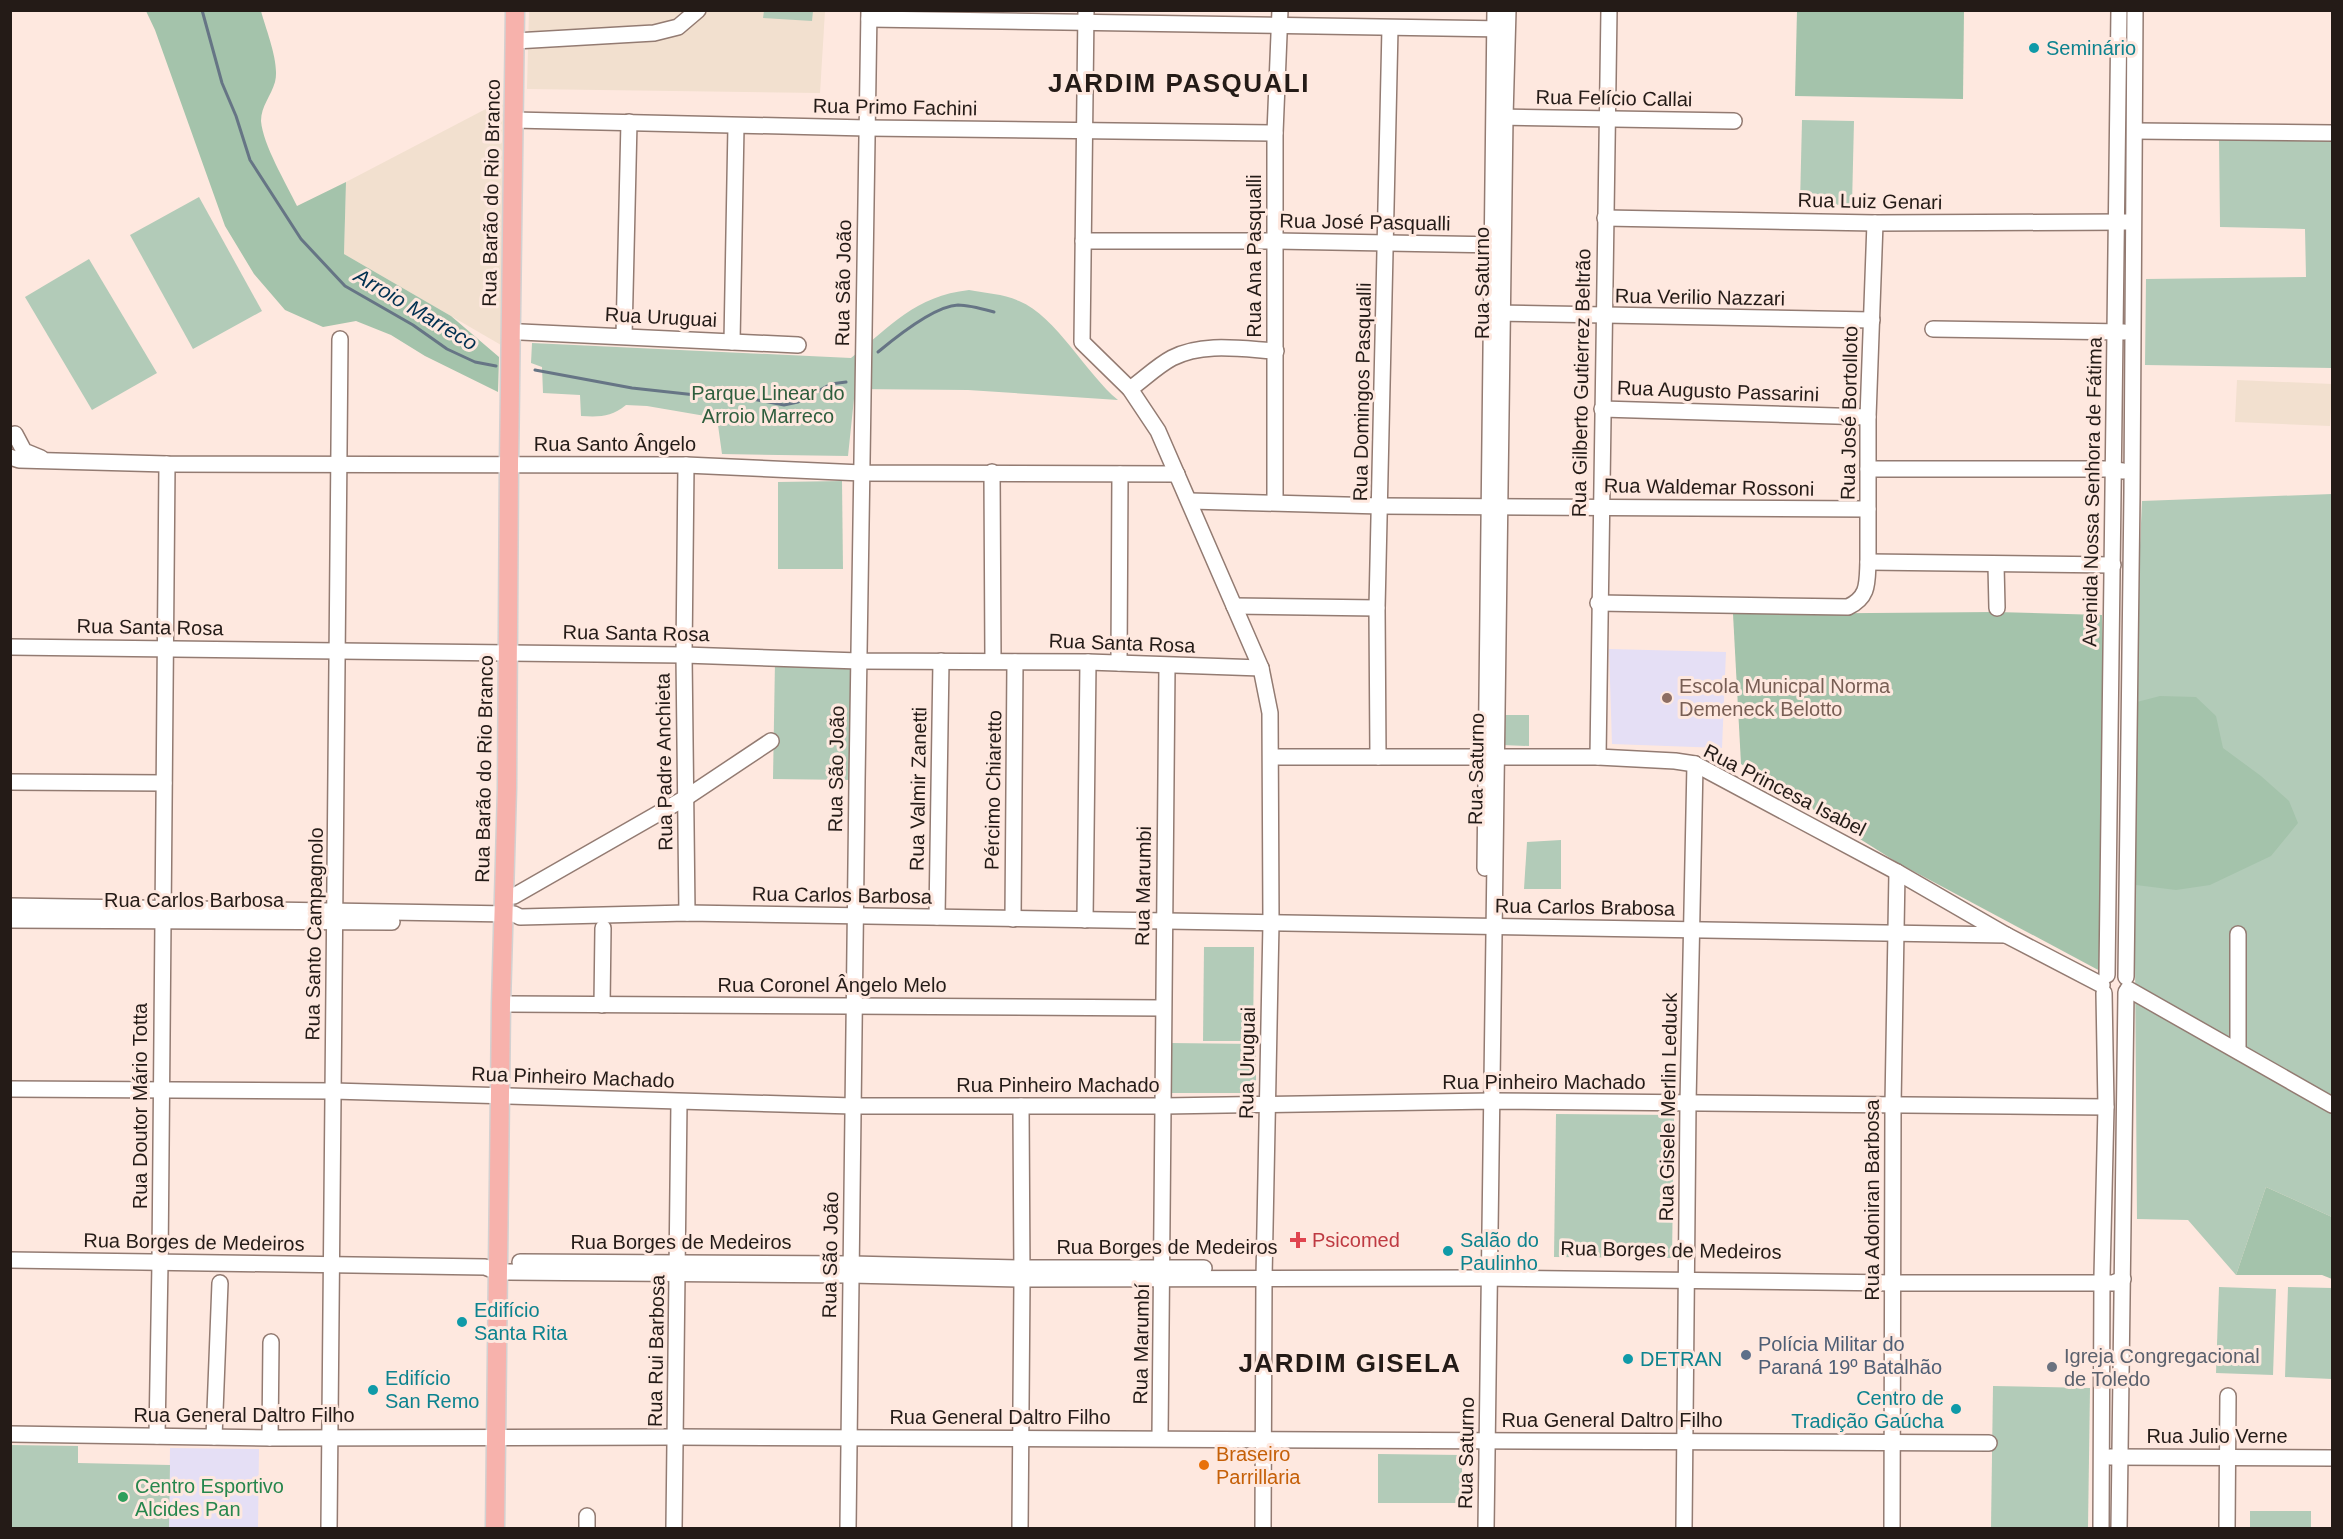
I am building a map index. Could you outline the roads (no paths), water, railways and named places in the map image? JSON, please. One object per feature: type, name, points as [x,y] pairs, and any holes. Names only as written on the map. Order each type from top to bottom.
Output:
[{"type":"main road","name":"Rua Barão do Rio Branco","points":[[515,10],[520,41]]},
{"type":"main road","name":"Rua Barão do Rio Branco","points":[[506,1528],[502,1437],[500,1267],[507,1004],[512,914],[510,854],[520,41],[525,10]]},
{"type":"main road","name":"Rua Barão do Rio Branco","points":[[515,400],[521,332],[519,120]]},
{"type":"main road","name":"Rua Barão do Rio Branco","points":[[495,1528],[502,1437]]},
{"type":"street","points":[[520,41],[654,33],[678,27],[698,10]]},
{"type":"street","name":"Rua Ana Pasqualli","points":[[1275,502],[1275,133],[1280,10]]},
{"type":"street","name":"Rua Saturno","points":[[1486,1528],[1485,1274],[1501,29],[1495,10]]},
{"type":"street","name":"Rua Saturno","points":[[1501,29],[1508,10]]},
{"type":"street","name":"Rua Gilberto Gutierrez Beltrão","points":[[1598,757],[1598,603],[1609,10]]},
{"type":"street","name":"Avenida Nossa Senhora de Fátima","points":[[2100,1528],[2106,1107],[2104,984],[2113,565],[2119,10]]},
{"type":"street","name":"Avenida Nossa Senhora de Fátima","points":[[2119,1528],[2132,473],[2135,10]]},
{"type":"street","points":[[869,15],[1086,16],[1280,27],[1501,29]]},
{"type":"street","name":"Rua São João","points":[[848,1528],[869,15]]},
{"type":"street","points":[[1083,241],[1086,16]]},
{"type":"street","name":"Rua Domingos Pasqualli","points":[[1378,757],[1377,608],[1390,28]]},
{"type":"street","name":"Rua Felício Callai","points":[[1499,117],[1734,121]]},
{"type":"street","name":"Rua Primo Fachini","points":[[519,120],[736,126],[1275,133]]},
{"type":"street","points":[[624,336],[629,123]]},
{"type":"street","points":[[732,342],[736,126]]},
{"type":"street","points":[[2135,131],[2332,133]]},
{"type":"street","name":"Rua Luiz Genari","points":[[1605,218],[1875,223],[2134,222]]},
{"type":"street","name":"Rua José Bortolloto","points":[[1598,603],[1848,607],[1858,602],[1866,586],[1868,562],[1868,417],[1875,223]]},
{"type":"street","name":"Rua José Pasqualli","points":[[1083,241],[1276,241],[1498,245]]},
{"type":"street","name":"Rua Uruguai","points":[[1083,241],[1082,342],[1130,389],[1158,431],[1261,668],[1270,712],[1271,923],[1264,1274],[1263,1528]]},
{"type":"street","name":"Rua Verilio Nazzari","points":[[1497,314],[1872,321]]},
{"type":"street","points":[[1933,329],[2133,332]]},
{"type":"street","name":"Rua Uruguai","points":[[521,332],[798,345]]},
{"type":"street","name":"Rua Santo Campagnolo","points":[[329,1528],[340,339]]},
{"type":"street","points":[[1130,389],[1173,358],[1192,351],[1222,348],[1275,351]]},
{"type":"street","name":"Rua Augusto Passarini","points":[[1602,409],[1868,417]]},
{"type":"street","points":[[10,452],[15,442],[13,430]]},
{"type":"street","points":[[13,430],[24,451],[53,461]]},
{"type":"street","name":"Rua Santo Ângelo","points":[[10,457],[19,460],[167,464],[686,465],[862,473],[1177,474]]},
{"type":"street","name":"Rua Doutor Mário Totta","points":[[157,1436],[167,464]]},
{"type":"street","name":"Rua Padre Anchieta","points":[[686,465],[684,655],[687,913]]},
{"type":"street","points":[[1868,469],[2114,470],[2132,473]]},
{"type":"street","points":[[992,472],[993,661]]},
{"type":"street","points":[[1119,663],[1120,474]]},
{"type":"street","name":"Rua Waldemar Rossoni","points":[[1190,501],[1381,506],[1868,509]]},
{"type":"street","points":[[1868,562],[2113,565]]},
{"type":"street","points":[[1996,565],[1997,608]]},
{"type":"street","points":[[1234,606],[1377,608]]},
{"type":"street","name":"Rua Santa Rosa","points":[[10,647],[513,652],[859,661],[1088,662],[1261,668]]},
{"type":"street","name":"Rua Valmir Zanetti","points":[[937,917],[940,661]]},
{"type":"street","name":"Pércimo Chiaretto","points":[[1012,919],[1015,662]]},
{"type":"street","points":[[1085,920],[1088,662]]},
{"type":"street","name":"Rua Marumbi","points":[[1164,1106],[1163,921],[1167,666]]},
{"type":"street","points":[[512,914],[771,741]]},
{"type":"street","name":"Rua Princesa Isabel","points":[[1271,757],[1598,757],[1695,764],[1897,872],[2006,935],[2104,984]]},
{"type":"street","name":"Rua Gisele Merlin Leduck","points":[[1684,1528],[1688,1103],[1695,764]]},
{"type":"street","points":[[10,782],[164,783]]},
{"type":"street","name":"Rua Adoniran Barbosa","points":[[1892,1528],[1893,1105],[1897,872]]},
{"type":"street","name":"Rua Carlos Barbosa","points":[[10,906],[164,914],[335,917],[687,913],[1163,921]]},
{"type":"street","name":"Rua Carlos Barbosa","points":[[10,920],[164,914]]},
{"type":"street","name":"Rua Carlos Brabosa","points":[[1163,921],[2006,935]]},
{"type":"street","points":[[602,1005],[603,928]]},
{"type":"street","points":[[2238,934],[2238,1051]]},
{"type":"street","points":[[2126,986],[2117,998],[2110,997],[2104,984],[2119,972],[2126,986],[2332,1105]]},
{"type":"street","name":"Rua Coronel Ângelo Melo","points":[[507,1004],[1163,1008]]},
{"type":"street","name":"Rua Pinheiro Machado","points":[[10,1089],[506,1094],[679,1102],[853,1106],[1164,1106],[1487,1102],[2106,1107]]},
{"type":"street","name":"Rua Rui Barbosa","points":[[675,1528],[679,1102]]},
{"type":"street","points":[[1020,1528],[1021,1106]]},
{"type":"street","name":"Rua Marumbí","points":[[1160,1438],[1164,1106]]},
{"type":"street","name":"Rua Borges de Medeiros","points":[[10,1260],[1022,1273],[1686,1275],[2102,1280]]},
{"type":"street","points":[[2102,1280],[2117,1276],[2122,1280]]},
{"type":"street","points":[[214,1437],[220,1282]]},
{"type":"street","points":[[270,1438],[271,1342]]},
{"type":"street","points":[[2227,1528],[2228,1396]]},
{"type":"street","name":"Rua General Daltro Filho","points":[[10,1434],[270,1438],[1264,1438],[1989,1443]]},
{"type":"street","name":"Rua Saturno","points":[[1477,1528],[1484,1440]]},
{"type":"street","name":"Rua Julio Verne","points":[[2101,1457],[2332,1458]]},
{"type":"waterway","name":"Arroio Marreco","points":[[202,10],[222,83],[236,116],[250,160],[301,239],[345,286],[413,325],[447,349],[475,362],[496,366]]},
{"type":"waterway","name":"Arroio Marreco","points":[[878,352],[927,316],[949,307],[958,305],[994,312]]},
{"type":"waterway","name":"Arroio Marreco","points":[[535,370],[632,388],[723,398],[747,398],[784,405],[798,402],[831,384],[846,382]]},
{"type":"place","name":"Seminário","points":[[2034,48]]},
{"type":"place","name":"Escola Municpal Norma Demeneck Belotto","points":[[1667,698]]},
{"type":"place","name":"Psicomed","points":[[1298,1240]]},
{"type":"place","name":"Salão do Paulinho","points":[[1448,1251]]},
{"type":"place","name":"Edifício Santa Rita","points":[[462,1322]]},
{"type":"place","name":"Polícia Militar do Paraná 19º Batalhão","points":[[1746,1355]]},
{"type":"place","name":"DETRAN","points":[[1628,1359]]},
{"type":"place","name":"Igreja Congregacional de Toledo","points":[[2052,1367]]},
{"type":"place","name":"Edifício San Remo","points":[[373,1390]]},
{"type":"place","name":"Centro de Tradição Gaúcha","points":[[1956,1409]]},
{"type":"place","name":"Braseiro Parrillaria","points":[[1204,1465]]},
{"type":"place","name":"Centro Esportivo Alcides Pan","points":[[123,1497]]},
{"type":"district","name":"JARDIM PASQUALI","points":[[1179,83]]},
{"type":"district","name":"JARDIM GISELA","points":[[1350,1363]]},
{"type":"park label","name":"Parque Linear do Arroio Marreco","points":[[768,404]]}]
